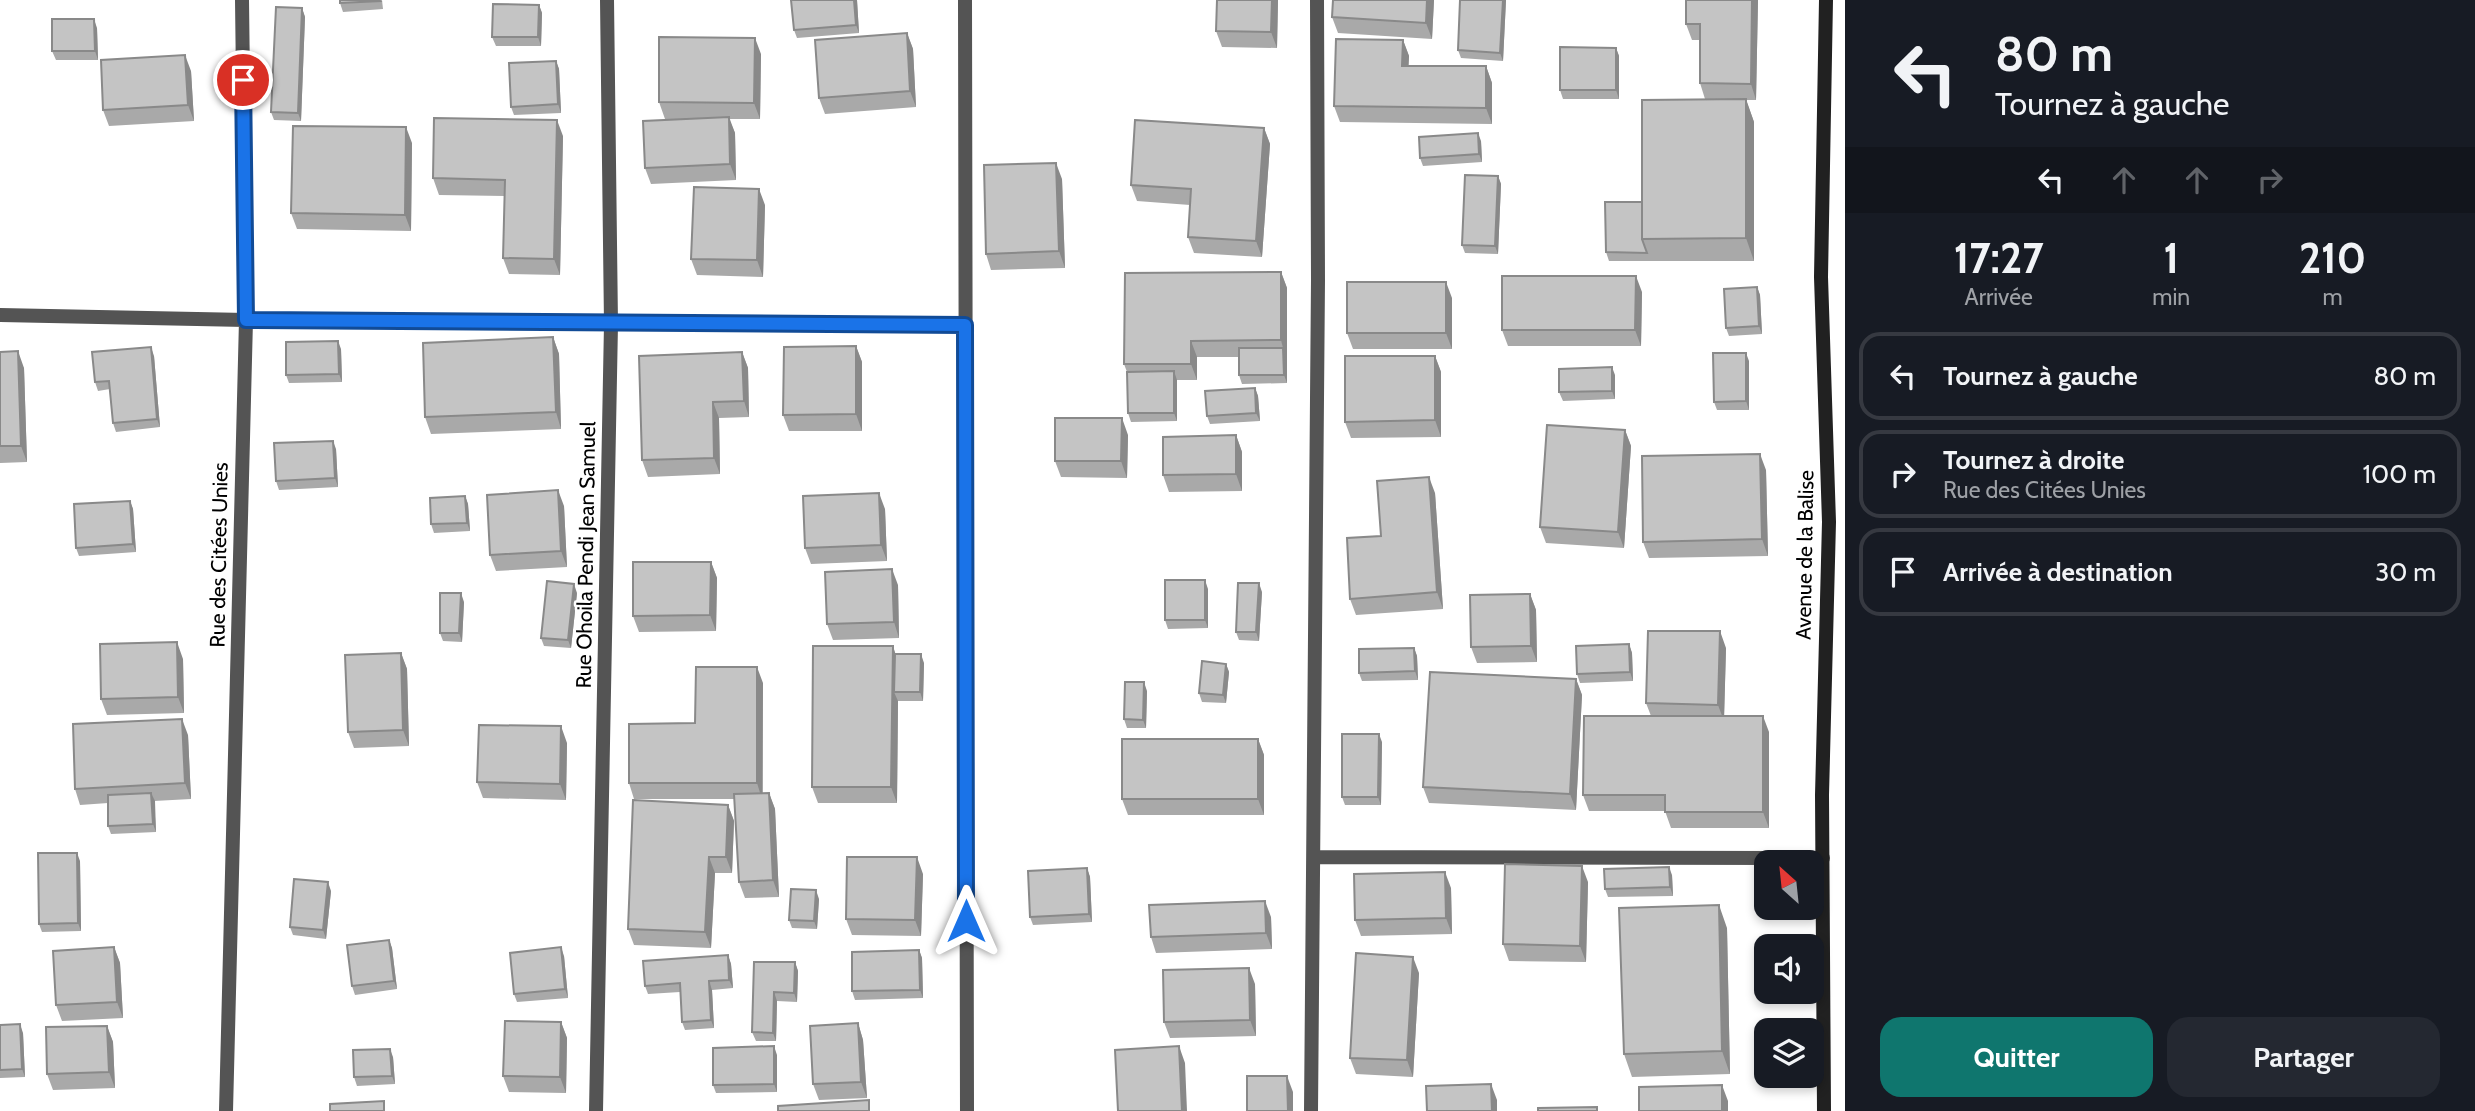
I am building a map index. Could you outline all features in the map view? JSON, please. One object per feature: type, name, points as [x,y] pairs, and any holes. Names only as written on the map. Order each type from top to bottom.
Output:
[{"type":"street","name":"Rue des Citées Unies","points":[[226,1111],[246,320],[242,0]]},
{"type":"street","name":"Rue Ohoila Pendi Jean Samuel","points":[[596,1111],[611,324],[607,0]]},
{"type":"street","points":[[965,0],[967,1111]]},
{"type":"street","points":[[1311,1111],[1317,0]]},
{"type":"street","name":"Avenue de la Balise","points":[[1823,850],[1829,522],[1821,276],[1826,0]]},
{"type":"street","points":[[0,315],[611,324],[965,325]]},
{"type":"street","points":[[1314,857],[1754,858]]},
{"type":"street","name":"Avenue de la Balise","points":[[1823,920],[1824,1111]]},
{"type":"building","points":[[340,0],[379,0],[380,1],[340,3]]},
{"type":"building","points":[[791,0],[854,0],[856,25],[794,30]]},
{"type":"building","points":[[1217,0],[1272,0],[1271,32],[1216,31]]},
{"type":"building","points":[[1333,0],[1427,0],[1426,23],[1332,17]]},
{"type":"building","points":[[1460,0],[1503,0],[1500,53],[1458,50]]},
{"type":"building","points":[[1686,0],[1752,0],[1751,84],[1700,83],[1700,24],[1686,24]]},
{"type":"building","points":[[493,4],[539,5],[538,37],[492,37]]},
{"type":"building","points":[[276,7],[302,8],[298,113],[271,112]]},
{"type":"building","points":[[52,19],[94,19],[95,51],[52,51]]},
{"type":"building","points":[[907,33],[910,91],[819,98],[815,40]]},
{"type":"building","points":[[659,37],[755,38],[754,103],[659,102]]},
{"type":"building","points":[[1336,39],[1403,40],[1402,66],[1486,66],[1486,108],[1334,106]]},
{"type":"building","points":[[1560,47],[1616,48],[1616,90],[1560,90]]},
{"type":"building","points":[[185,55],[188,105],[103,110],[101,60]]},
{"type":"building","points":[[556,61],[558,104],[511,107],[509,63]]},
{"type":"building","points":[[1746,99],[1746,238],[1642,239],[1642,100]]},
{"type":"building","points":[[729,117],[730,164],[645,168],[643,121]]},
{"type":"building","points":[[434,118],[557,120],[554,259],[503,258],[505,180],[433,178]]},
{"type":"building","points":[[1135,120],[1264,128],[1256,241],[1188,237],[1191,189],[1131,185]]},
{"type":"building","points":[[293,126],[406,127],[405,215],[291,213]]},
{"type":"building","points":[[1478,133],[1479,154],[1420,158],[1419,137]]},
{"type":"building","points":[[1056,163],[1059,251],[986,254],[984,165]]},
{"type":"building","points":[[1465,175],[1498,176],[1495,246],[1462,245]]},
{"type":"building","points":[[694,187],[759,189],[757,260],[691,259]]},
{"type":"building","points":[[1605,202],[1642,202],[1642,239],[1647,253],[1606,252]]},
{"type":"building","points":[[1281,272],[1281,340],[1191,341],[1191,364],[1124,364],[1125,273]]},
{"type":"building","points":[[1502,276],[1636,276],[1635,330],[1502,330]]},
{"type":"building","points":[[1347,282],[1446,282],[1446,333],[1347,333]]},
{"type":"building","points":[[1757,287],[1759,326],[1726,328],[1724,289]]},
{"type":"building","points":[[553,337],[556,412],[425,417],[423,343]]},
{"type":"building","points":[[338,341],[339,374],[286,375],[286,342]]},
{"type":"building","points":[[856,346],[856,414],[783,415],[784,347]]},
{"type":"building","points":[[151,347],[157,419],[113,423],[109,381],[95,382],[92,352]]},
{"type":"building","points":[[1239,348],[1283,348],[1284,375],[1239,375]]},
{"type":"building","points":[[18,351],[21,446],[0,446],[0,352]]},
{"type":"building","points":[[742,352],[744,401],[713,402],[714,458],[642,460],[639,356]]},
{"type":"building","points":[[1713,353],[1746,353],[1746,401],[1714,402]]},
{"type":"building","points":[[1345,356],[1435,356],[1435,420],[1345,422]]},
{"type":"building","points":[[1612,367],[1612,391],[1559,392],[1559,369]]},
{"type":"building","points":[[1174,371],[1174,413],[1128,413],[1127,372]]},
{"type":"building","points":[[1255,388],[1256,413],[1207,416],[1205,391]]},
{"type":"building","points":[[1055,418],[1122,418],[1121,461],[1055,461]]},
{"type":"building","points":[[1547,425],[1625,430],[1618,532],[1540,527]]},
{"type":"building","points":[[1236,435],[1236,474],[1163,475],[1163,437]]},
{"type":"building","points":[[333,441],[335,478],[276,481],[274,443]]},
{"type":"building","points":[[1760,454],[1762,539],[1643,542],[1642,456]]},
{"type":"building","points":[[1429,477],[1437,592],[1350,599],[1347,538],[1381,536],[1377,481]]},
{"type":"building","points":[[558,490],[561,551],[490,555],[487,495]]},
{"type":"building","points":[[879,493],[881,545],[805,548],[803,496]]},
{"type":"building","points":[[465,496],[467,523],[431,524],[430,498]]},
{"type":"building","points":[[130,501],[133,544],[76,548],[74,504]]},
{"type":"building","points":[[633,562],[711,562],[710,615],[633,616]]},
{"type":"building","points":[[892,569],[894,622],[827,624],[825,572]]},
{"type":"building","points":[[1165,580],[1205,580],[1205,620],[1165,620]]},
{"type":"building","points":[[547,581],[574,584],[568,640],[541,638]]},
{"type":"building","points":[[1238,583],[1259,583],[1256,632],[1236,632]]},
{"type":"building","points":[[440,593],[461,593],[459,633],[440,633]]},
{"type":"building","points":[[1530,594],[1531,646],[1471,647],[1470,595]]},
{"type":"building","points":[[1648,631],[1720,631],[1718,705],[1646,703]]},
{"type":"building","points":[[177,642],[178,697],[101,699],[100,644]]},
{"type":"building","points":[[1629,644],[1630,672],[1577,674],[1576,646]]},
{"type":"building","points":[[813,646],[893,646],[891,787],[812,787]]},
{"type":"building","points":[[1414,648],[1415,671],[1359,673],[1359,649]]},
{"type":"building","points":[[401,653],[403,730],[348,732],[345,655]]},
{"type":"building","points":[[895,654],[921,654],[920,692],[894,692]]},
{"type":"building","points":[[1202,661],[1226,664],[1223,695],[1199,693]]},
{"type":"building","points":[[696,667],[757,667],[757,783],[629,783],[629,724],[695,723]]},
{"type":"building","points":[[1430,672],[1576,679],[1570,794],[1423,787]]},
{"type":"building","points":[[1125,682],[1144,682],[1143,720],[1124,719]]},
{"type":"building","points":[[1584,716],[1763,716],[1763,812],[1665,812],[1665,795],[1583,795]]},
{"type":"building","points":[[182,719],[185,783],[75,789],[73,724]]},
{"type":"building","points":[[479,725],[561,726],[560,784],[477,782]]},
{"type":"building","points":[[1342,734],[1379,734],[1378,797],[1342,797]]},
{"type":"building","points":[[1122,739],[1258,739],[1258,799],[1122,799]]},
{"type":"building","points":[[151,793],[153,824],[108,826],[108,795]]},
{"type":"building","points":[[769,793],[773,880],[739,882],[734,794]]},
{"type":"building","points":[[633,800],[728,805],[726,857],[709,857],[705,932],[628,929]]},
{"type":"building","points":[[38,853],[77,853],[78,923],[39,924]]},
{"type":"building","points":[[847,857],[917,857],[915,920],[846,919]]},
{"type":"building","points":[[1505,864],[1582,866],[1580,946],[1503,944]]},
{"type":"building","points":[[1669,867],[1670,887],[1605,889],[1604,869]]},
{"type":"building","points":[[1087,868],[1089,914],[1030,917],[1028,871]]},
{"type":"building","points":[[1445,872],[1446,918],[1355,920],[1354,874]]},
{"type":"building","points":[[294,879],[328,882],[323,930],[290,927]]},
{"type":"building","points":[[791,889],[816,890],[814,921],[789,920]]},
{"type":"building","points":[[1265,901],[1266,933],[1151,937],[1149,905]]},
{"type":"building","points":[[1719,905],[1722,1051],[1624,1054],[1619,908]]},
{"type":"building","points":[[389,940],[394,981],[352,986],[347,945]]},
{"type":"building","points":[[114,947],[117,1002],[56,1005],[53,951]]},
{"type":"building","points":[[561,947],[565,989],[514,994],[510,953]]},
{"type":"building","points":[[919,950],[920,990],[852,991],[852,952]]},
{"type":"building","points":[[1356,953],[1413,957],[1407,1060],[1350,1058]]},
{"type":"building","points":[[728,955],[729,980],[709,981],[711,1020],[682,1022],[680,983],[645,986],[643,961]]},
{"type":"building","points":[[754,962],[795,962],[794,993],[774,992],[773,1033],[752,1032]]},
{"type":"building","points":[[1249,968],[1250,1020],[1164,1022],[1163,970]]},
{"type":"building","points":[[505,1021],[561,1022],[560,1077],[503,1076]]},
{"type":"building","points":[[858,1023],[861,1082],[813,1084],[810,1026]]},
{"type":"building","points":[[20,1024],[22,1069],[0,1070],[0,1025]]},
{"type":"building","points":[[107,1026],[109,1072],[47,1074],[46,1027]]},
{"type":"building","points":[[774,1046],[774,1084],[713,1085],[713,1048]]},
{"type":"building","points":[[1179,1046],[1182,1111],[1118,1111],[1115,1050]]},
{"type":"building","points":[[390,1049],[392,1076],[354,1077],[353,1050]]},
{"type":"building","points":[[1247,1076],[1287,1076],[1288,1111],[1247,1111]]},
{"type":"building","points":[[1491,1084],[1492,1111],[1427,1111],[1426,1086]]},
{"type":"building","points":[[1722,1085],[1722,1111],[1639,1111],[1639,1087]]},
{"type":"building","points":[[869,1100],[869,1111],[778,1111],[778,1106]]},
{"type":"building","points":[[384,1101],[384,1111],[330,1111],[330,1104]]},
{"type":"building","points":[[1597,1107],[1597,1111],[1538,1111],[1538,1108]]},
{"type":"route","points":[[243,80],[246,320],[965,325],[966,921]]}]
